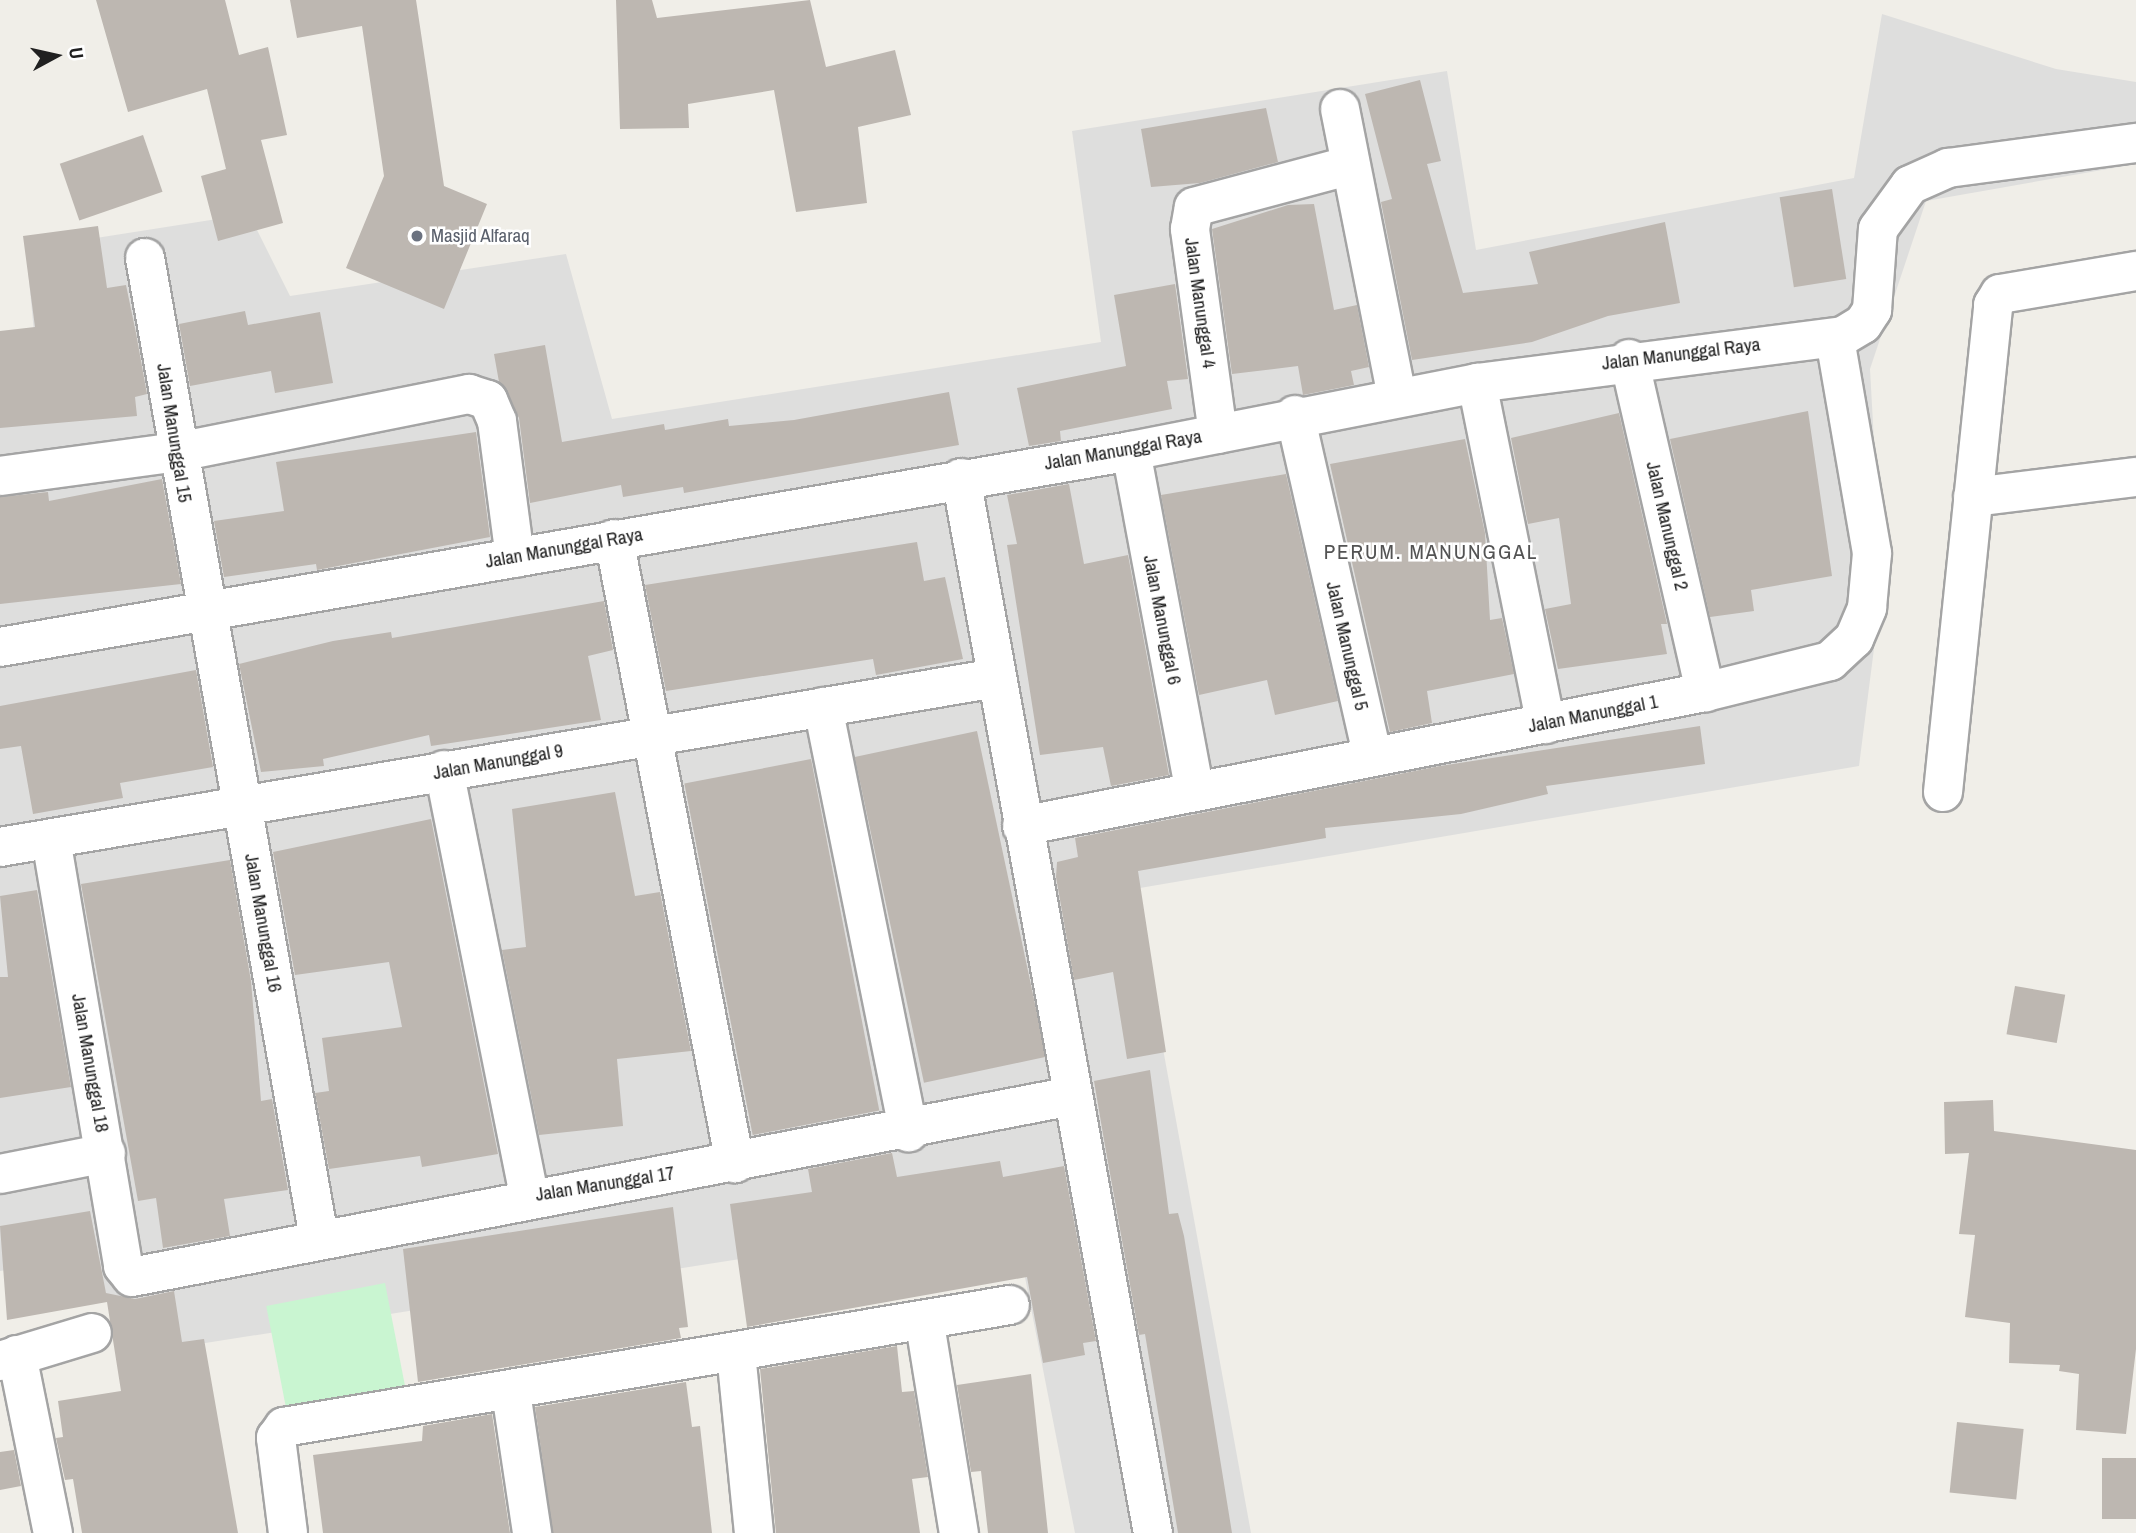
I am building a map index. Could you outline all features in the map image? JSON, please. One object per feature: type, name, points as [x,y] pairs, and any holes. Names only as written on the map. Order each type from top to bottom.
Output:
[{"type":"street","points":[[1340,109],[1348,166],[1398,397]]},
{"type":"street","name":"Jalan Manunggal Raya","points":[[0,648],[203,608],[515,558],[1131,450],[1295,415],[1478,383],[1629,359],[1835,338],[1858,329],[1872,310],[1878,229],[1890,204],[1922,177],[2136,143]]},
{"type":"street","name":"Jalan Manunggal 4","points":[[1218,433],[1190,229],[1194,207],[1348,166]]},
{"type":"street","name":"Jalan Manunggal 15","points":[[145,258],[203,608]]},
{"type":"street","points":[[1943,792],[1993,305],[2000,294],[2136,271]]},
{"type":"street","name":"Jalan Manunggal 1","points":[[1021,826],[1372,754],[1546,724],[1705,692],[1830,660],[1854,639],[1867,608],[1872,553],[1835,338]]},
{"type":"street","name":"Jalan Manunggal 2","points":[[1629,359],[1705,692]]},
{"type":"street","points":[[1478,383],[1546,724]]},
{"type":"street","points":[[0,476],[178,452],[478,397],[488,400],[497,421],[515,558]]},
{"type":"street","name":"Jalan Manunggal 5","points":[[1295,415],[1372,754]]},
{"type":"street","name":"Jalan Manunggal 6","points":[[1131,450],[1194,789]]},
{"type":"street","points":[[1973,497],[2136,477]]},
{"type":"street","points":[[961,478],[1021,826],[1153,1533]]},
{"type":"street","points":[[614,540],[735,1163]]},
{"type":"street","name":"Jalan Manunggal 16","points":[[203,608],[243,810],[318,1238]]},
{"type":"street","name":"Jalan Manunggal 9","points":[[0,847],[243,810],[444,770],[996,678]]},
{"type":"street","points":[[823,707],[909,1132]]},
{"type":"street","points":[[444,770],[529,1196]]},
{"type":"street","name":"Jalan Manunggal 18","points":[[51,839],[123,1266],[139,1279]]},
{"type":"street","name":"Jalan Manunggal 17","points":[[139,1279],[318,1238],[529,1196],[909,1132],[1072,1096]]},
{"type":"street","points":[[0,1174],[106,1153]]},
{"type":"street","points":[[288,1533],[277,1451],[284,1427],[925,1324],[1010,1305]]},
{"type":"street","points":[[925,1324],[959,1533]]},
{"type":"street","points":[[53,1533],[9,1358],[92,1333]]},
{"type":"street","points":[[736,1353],[754,1533]]},
{"type":"street","points":[[511,1392],[532,1533]]},
{"type":"shaded area","points":[[1882,14],[2056,69],[2136,82],[2136,164],[1926,201],[1870,369],[1882,586],[1859,766],[1134,889],[1251,1533],[1075,1533],[1013,1216],[123,1356],[100,1272],[48,1264],[0,1271],[0,358],[36,353],[26,249],[249,214],[290,296],[566,254],[612,419],[1101,342],[1072,131],[1447,71],[1476,250],[1854,178]]},
{"type":"green space","points":[[385,1283],[408,1399],[289,1422],[266,1306]]},
{"type":"building","points":[[96,0],[225,0],[239,55],[268,47],[287,135],[261,140],[283,223],[218,241],[201,176],[226,169],[207,89],[128,112]]},
{"type":"building","points":[[290,0],[416,0],[444,186],[487,204],[444,309],[346,268],[384,176],[362,26],[297,38]]},
{"type":"building","points":[[616,0],[652,0],[657,18],[810,0],[826,67],[895,50],[911,115],[858,127],[867,203],[796,212],[774,90],[688,104],[689,128],[620,129]]},
{"type":"building","points":[[1420,80],[1441,161],[1427,164],[1463,293],[1538,284],[1529,252],[1665,222],[1680,303],[1608,316],[1532,342],[1412,360],[1381,202],[1392,199],[1365,94]]},
{"type":"building","points":[[1266,108],[1278,162],[1200,183],[1151,187],[1141,129]]},
{"type":"building","points":[[143,135],[163,192],[79,220],[60,164]]},
{"type":"building","points":[[1832,189],[1846,279],[1794,287],[1780,197]]},
{"type":"building","points":[[1314,204],[1334,310],[1357,305],[1369,367],[1351,371],[1354,385],[1303,395],[1298,366],[1232,374],[1212,229],[1288,205]]},
{"type":"building","points":[[98,226],[107,288],[126,285],[136,333],[147,394],[135,397],[137,416],[0,428],[0,331],[35,327],[23,236]]},
{"type":"building","points":[[1175,284],[1188,379],[1167,381],[1172,409],[1060,431],[1061,441],[1029,446],[1017,388],[1126,366],[1114,295]]},
{"type":"building","points":[[245,311],[248,325],[320,312],[333,383],[275,393],[271,371],[190,386],[179,324]]},
{"type":"building","points":[[545,345],[562,442],[664,424],[665,430],[728,419],[729,426],[794,420],[949,392],[959,445],[684,493],[683,487],[623,497],[621,485],[530,503],[519,418],[499,382],[494,354]]},
{"type":"building","points":[[1808,411],[1832,576],[1751,590],[1754,611],[1710,617],[1670,439]]},
{"type":"building","points":[[1619,413],[1667,624],[1661,624],[1667,654],[1558,669],[1545,609],[1571,604],[1559,518],[1528,524],[1511,438]]},
{"type":"building","points":[[476,432],[490,537],[317,570],[316,564],[224,577],[214,521],[284,511],[276,462]]},
{"type":"building","points":[[1465,439],[1485,533],[1490,620],[1502,618],[1514,674],[1427,691],[1432,723],[1390,732],[1330,464]]},
{"type":"building","points":[[1286,474],[1338,701],[1275,715],[1267,680],[1199,695],[1161,495]]},
{"type":"building","points":[[162,479],[181,584],[0,604],[0,497],[48,492],[49,501]]},
{"type":"building","points":[[1069,484],[1084,564],[1128,555],[1169,775],[1111,786],[1103,747],[1040,755],[1007,545],[1017,544],[1007,495]]},
{"type":"building","points":[[917,542],[924,581],[945,577],[963,659],[876,675],[873,659],[666,691],[645,585]]},
{"type":"building","points":[[604,601],[613,650],[588,656],[601,720],[431,746],[429,735],[323,759],[324,766],[261,772],[239,664],[333,641],[391,632],[392,638]]},
{"type":"building","points":[[196,670],[213,767],[120,783],[123,798],[33,814],[21,746],[0,749],[0,706]]},
{"type":"building","points":[[1700,726],[1705,764],[1546,786],[1548,794],[1461,814],[1325,828],[1326,838],[1138,871],[1166,1052],[1127,1059],[1113,972],[1074,980],[1056,877],[1057,862],[1078,857],[1075,838],[1440,766]]},
{"type":"building","points":[[977,731],[1046,1057],[924,1083],[855,757]]},
{"type":"building","points":[[811,759],[879,1110],[753,1135],[684,784]]},
{"type":"building","points":[[615,792],[635,896],[660,892],[691,1051],[617,1059],[623,1126],[539,1135],[502,950],[526,947],[512,809]]},
{"type":"building","points":[[431,819],[498,1154],[422,1167],[420,1156],[329,1169],[315,1093],[329,1091],[322,1038],[402,1027],[389,962],[295,975],[273,852]]},
{"type":"building","points":[[230,860],[251,981],[261,1101],[272,1099],[288,1190],[224,1199],[230,1236],[163,1248],[156,1198],[138,1201],[81,884]]},
{"type":"building","points":[[37,890],[71,1087],[0,1098],[0,977],[8,977],[0,896]]},
{"type":"building","points":[[2015,986],[2065,995],[2057,1043],[2006,1034]]},
{"type":"building","points":[[1150,1070],[1169,1214],[1178,1213],[1184,1236],[1232,1533],[1178,1533],[1145,1334],[1139,1335],[1104,1140],[1094,1081]]},
{"type":"building","points":[[1993,1100],[1994,1131],[2136,1150],[2136,1349],[2126,1434],[2076,1430],[2079,1374],[2059,1371],[2060,1365],[2009,1363],[2010,1323],[1965,1317],[1975,1235],[1959,1234],[1969,1153],[1945,1154],[1944,1102]]},
{"type":"building","points":[[892,1153],[897,1177],[1000,1161],[1003,1177],[1064,1166],[1096,1341],[1083,1343],[1085,1355],[1043,1363],[1027,1277],[747,1327],[730,1204],[812,1192],[808,1169]]},
{"type":"building","points":[[673,1207],[688,1327],[679,1328],[681,1338],[418,1382],[403,1249]]},
{"type":"building","points":[[90,1211],[106,1293],[135,1299],[174,1291],[182,1342],[204,1339],[238,1533],[82,1533],[73,1479],[65,1480],[56,1438],[63,1437],[58,1401],[121,1391],[107,1302],[7,1320],[0,1226]]},
{"type":"building","points":[[897,1346],[902,1392],[914,1391],[928,1477],[912,1479],[920,1533],[776,1533],[760,1369]]},
{"type":"building","points":[[1031,1374],[1048,1533],[988,1533],[981,1471],[971,1472],[957,1385]]},
{"type":"building","points":[[686,1382],[692,1427],[700,1426],[712,1533],[553,1533],[535,1407]]},
{"type":"building","points":[[492,1414],[510,1533],[323,1533],[313,1455],[422,1441],[423,1426]]},
{"type":"building","points":[[1957,1422],[2024,1429],[2016,1500],[1950,1493]]},
{"type":"building","points":[[14,1450],[21,1486],[0,1490],[0,1452]]},
{"type":"building","points":[[2102,1458],[2136,1458],[2136,1519],[2102,1519]]},
{"type":"place","name":"Masjid Alfaraq","points":[[417,236]]},
{"type":"district","name":"PERUM. MANUNGGAL","points":[[1431,552]]}]
